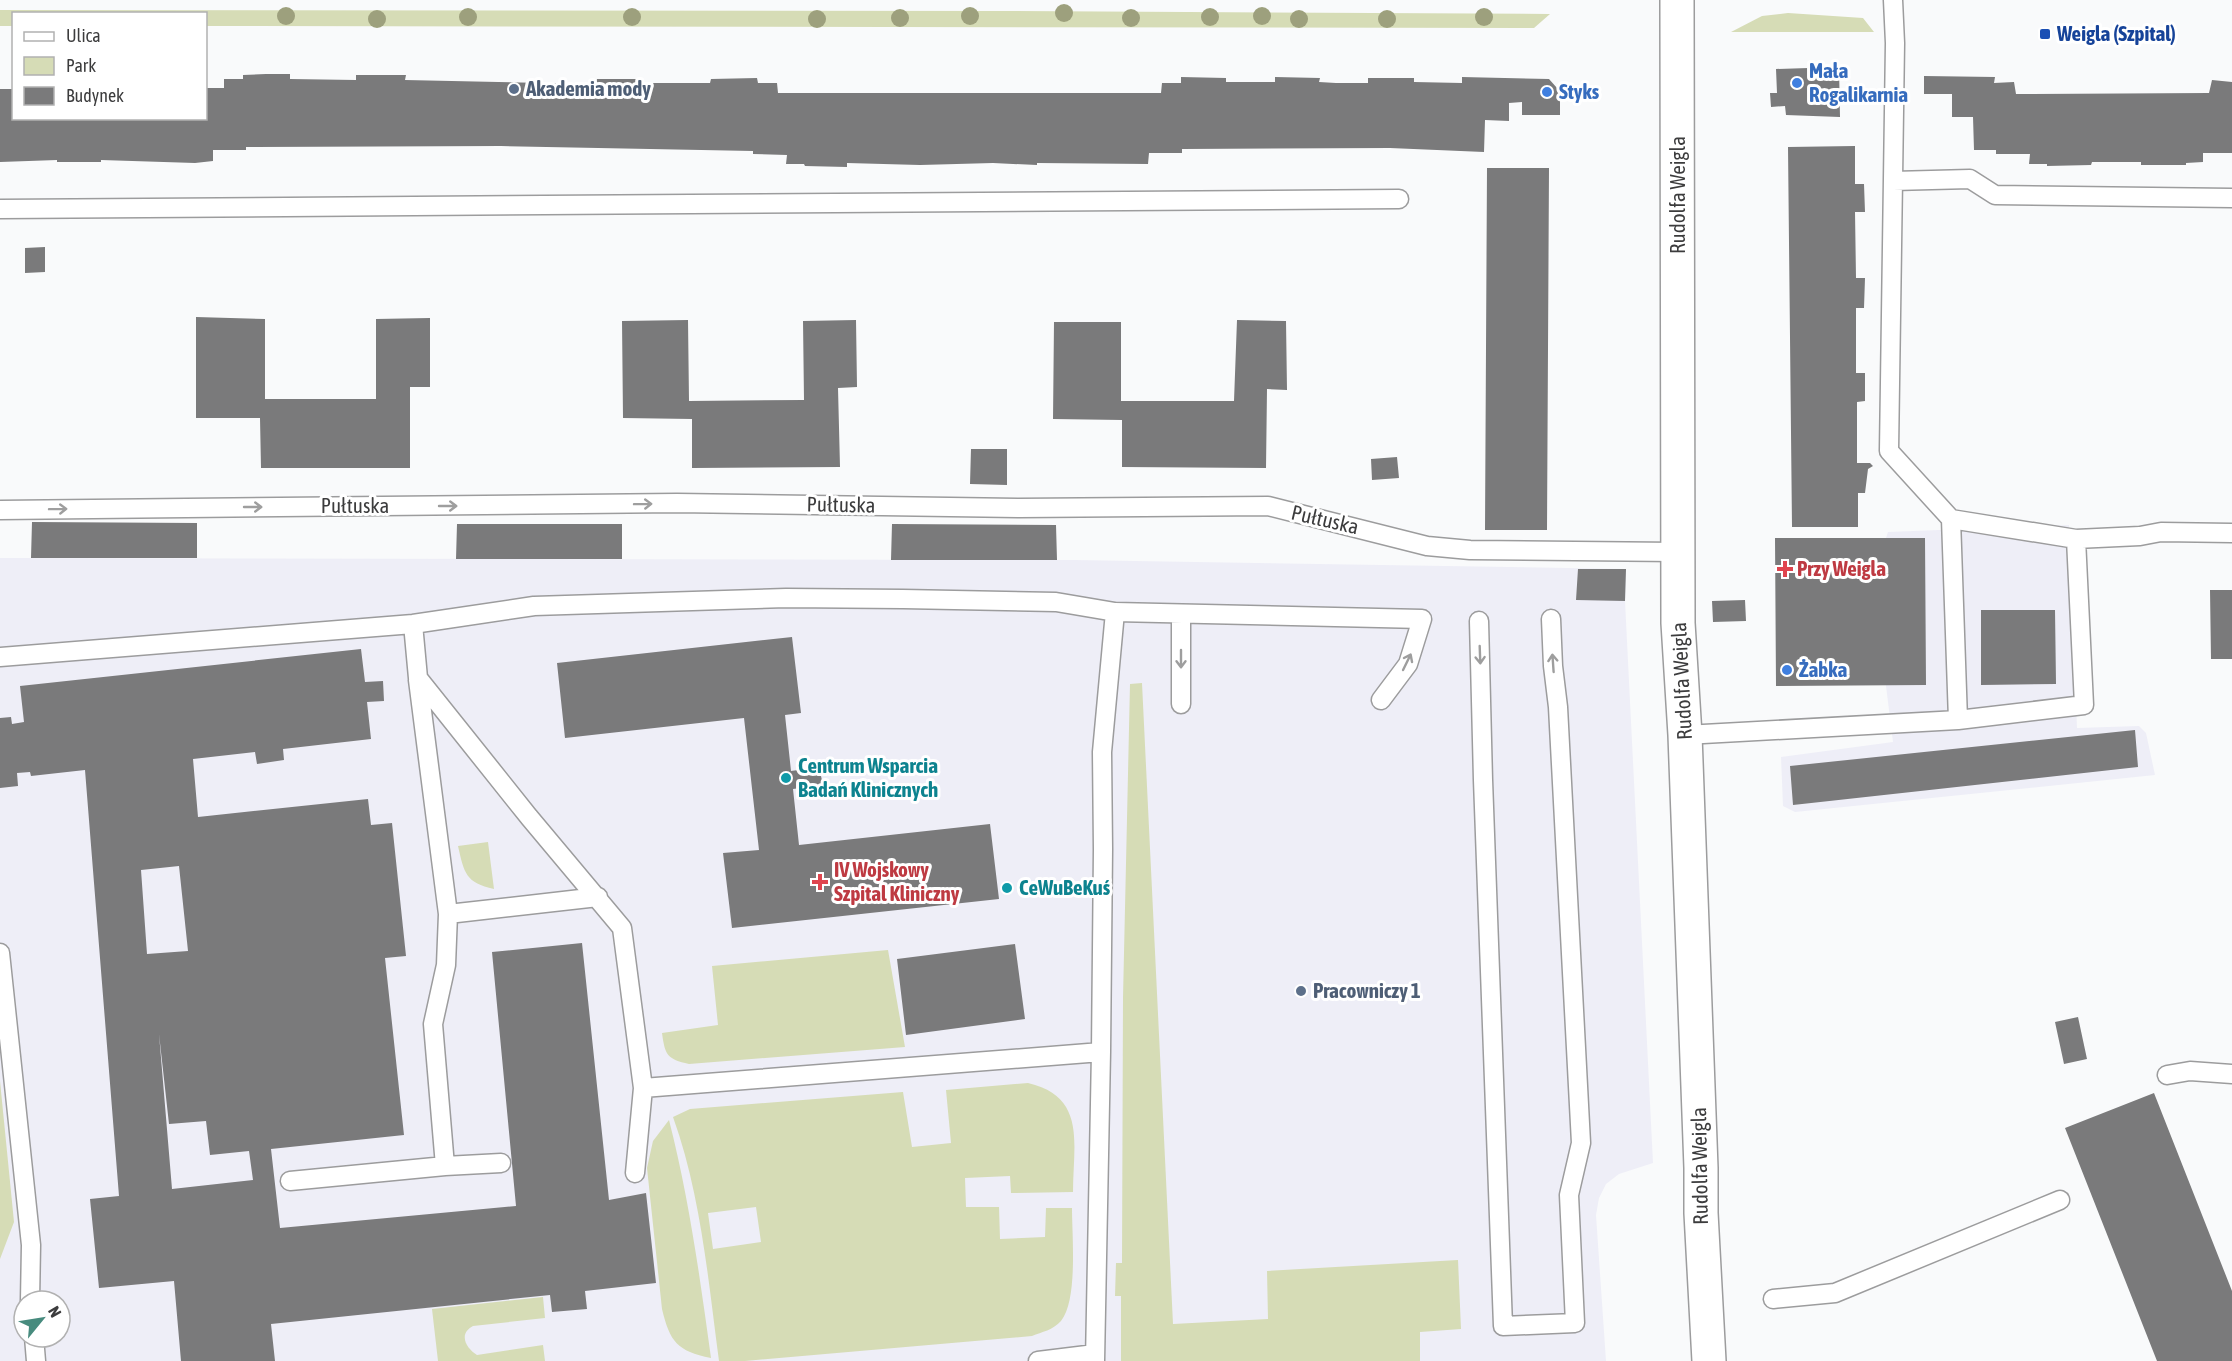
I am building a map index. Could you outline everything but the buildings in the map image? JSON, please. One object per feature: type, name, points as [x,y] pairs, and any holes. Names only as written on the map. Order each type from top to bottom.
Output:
[{"type":"street","name":"Rudolfa Weigla","points":[[1677,0],[1678,623],[1685,735],[1701,1213],[1709,1361]]},
{"type":"lane","points":[[1893,0],[1889,451],[1951,519],[2076,539],[2140,536],[2161,532],[2232,533]]},
{"type":"lane","points":[[1893,181],[1970,179],[1995,195],[2232,198]]},
{"type":"lane","points":[[0,209],[1399,199]]},
{"type":"lane","name":"Pułtuska","points":[[0,510],[677,503],[1019,508],[1268,506],[1427,546],[1470,550],[1677,552]]},
{"type":"lane","points":[[1951,519],[1958,720]]},
{"type":"lane","points":[[1685,735],[1958,720],[2084,705],[2076,539]]},
{"type":"lane","points":[[0,657],[414,624],[534,606],[786,598],[1056,602],[1115,612],[1422,619],[1408,664],[1381,700]]},
{"type":"lane","points":[[1038,1361],[1095,1358],[1103,861],[1101,752],[1115,612]]},
{"type":"lane","points":[[1181,704],[1182,614]]},
{"type":"lane","points":[[1479,621],[1503,1326],[1575,1323],[1569,1195],[1581,1143],[1558,707],[1551,619]]},
{"type":"lane","points":[[414,624],[418,678],[448,914],[446,966],[433,1024],[445,1166]]},
{"type":"lane","points":[[418,678],[529,817],[622,928],[643,1088],[635,1173]]},
{"type":"lane","points":[[448,914],[598,897]]},
{"type":"lane","points":[[0,953],[31,1245],[30,1289]]},
{"type":"lane","points":[[643,1088],[1101,1052]]},
{"type":"lane","points":[[2167,1075],[2190,1071],[2232,1074]]},
{"type":"lane","points":[[290,1181],[501,1163]]},
{"type":"lane","points":[[1773,1299],[1835,1293],[2060,1200]]},
{"type":"shaded area","points":[[2069,525],[2077,728],[2139,726],[2146,733],[2155,775],[1795,812],[1783,806],[1781,757],[1893,742],[1886,686],[1886,538],[1888,532]]},
{"type":"shaded area","name":"IV Wojskowy Szpital Kliniczny","points":[[0,558],[1074,560],[1626,569],[1625,601],[1653,1163],[1619,1174],[1606,1184],[1599,1198],[1596,1215],[1606,1361],[0,1361]]},
{"type":"green space","points":[[0,10],[1550,14],[1534,28],[207,26],[207,12],[12,12],[12,26],[0,26]]},
{"type":"green space","points":[[1788,13],[1863,18],[1874,32],[1731,32],[1762,16]]},
{"type":"green space","points":[[1142,683],[1173,1324],[1268,1319],[1267,1271],[1458,1260],[1461,1329],[1420,1332],[1420,1361],[1121,1361],[1121,1296],[1115,1296],[1116,1263],[1122,1263],[1123,998],[1130,684]]},
{"type":"green space","points":[[488,842],[494,889],[477,884],[472,880],[462,863],[458,846]]},
{"type":"green space","points":[[888,950],[905,1047],[689,1064],[672,1058],[666,1051],[662,1033],[718,1025],[712,966]]},
{"type":"green space","points":[[0,1081],[14,1222],[0,1259]]},
{"type":"green space","points":[[1028,1083],[1047,1090],[1060,1099],[1068,1111],[1073,1125],[1074,1140],[1073,1192],[1011,1193],[1010,1176],[965,1178],[966,1207],[999,1207],[1000,1239],[1045,1237],[1046,1208],[1072,1208],[1072,1283],[1070,1298],[1061,1321],[1051,1329],[1032,1336],[745,1361],[719,1361],[697,1207],[683,1147],[673,1117],[690,1109],[903,1092],[912,1147],[951,1143],[946,1090]],"holes":[[[756,1207],[761,1242],[713,1249],[708,1213]]]},
{"type":"green space","points":[[669,1120],[688,1208],[711,1358],[690,1352],[677,1343],[668,1330],[662,1309],[647,1168],[653,1141]]},
{"type":"green space","points":[[543,1297],[545,1318],[473,1326],[468,1329],[465,1341],[477,1355],[543,1345],[545,1361],[438,1361],[432,1309]]},
{"type":"place","name":"Weigla (Szpital)","points":[[2045,34]]},
{"type":"place","name":"Mała Rogalikarnia","points":[[1797,83]]},
{"type":"place","name":"Akademia mody","points":[[514,89]]},
{"type":"place","name":"Styks","points":[[1547,92]]},
{"type":"place","name":"Przy Weigla","points":[[1785,569]]},
{"type":"place","name":"Żabka","points":[[1787,670]]},
{"type":"place","name":"Centrum Wsparcia Badań Klinicznych","points":[[786,778]]},
{"type":"place","name":"IV Wojskowy Szpital Kliniczny","points":[[820,882]]},
{"type":"place","name":"CeWuBeKuś","points":[[1007,888]]},
{"type":"place","name":"Pracowniczy 1","points":[[1301,991]]}]
